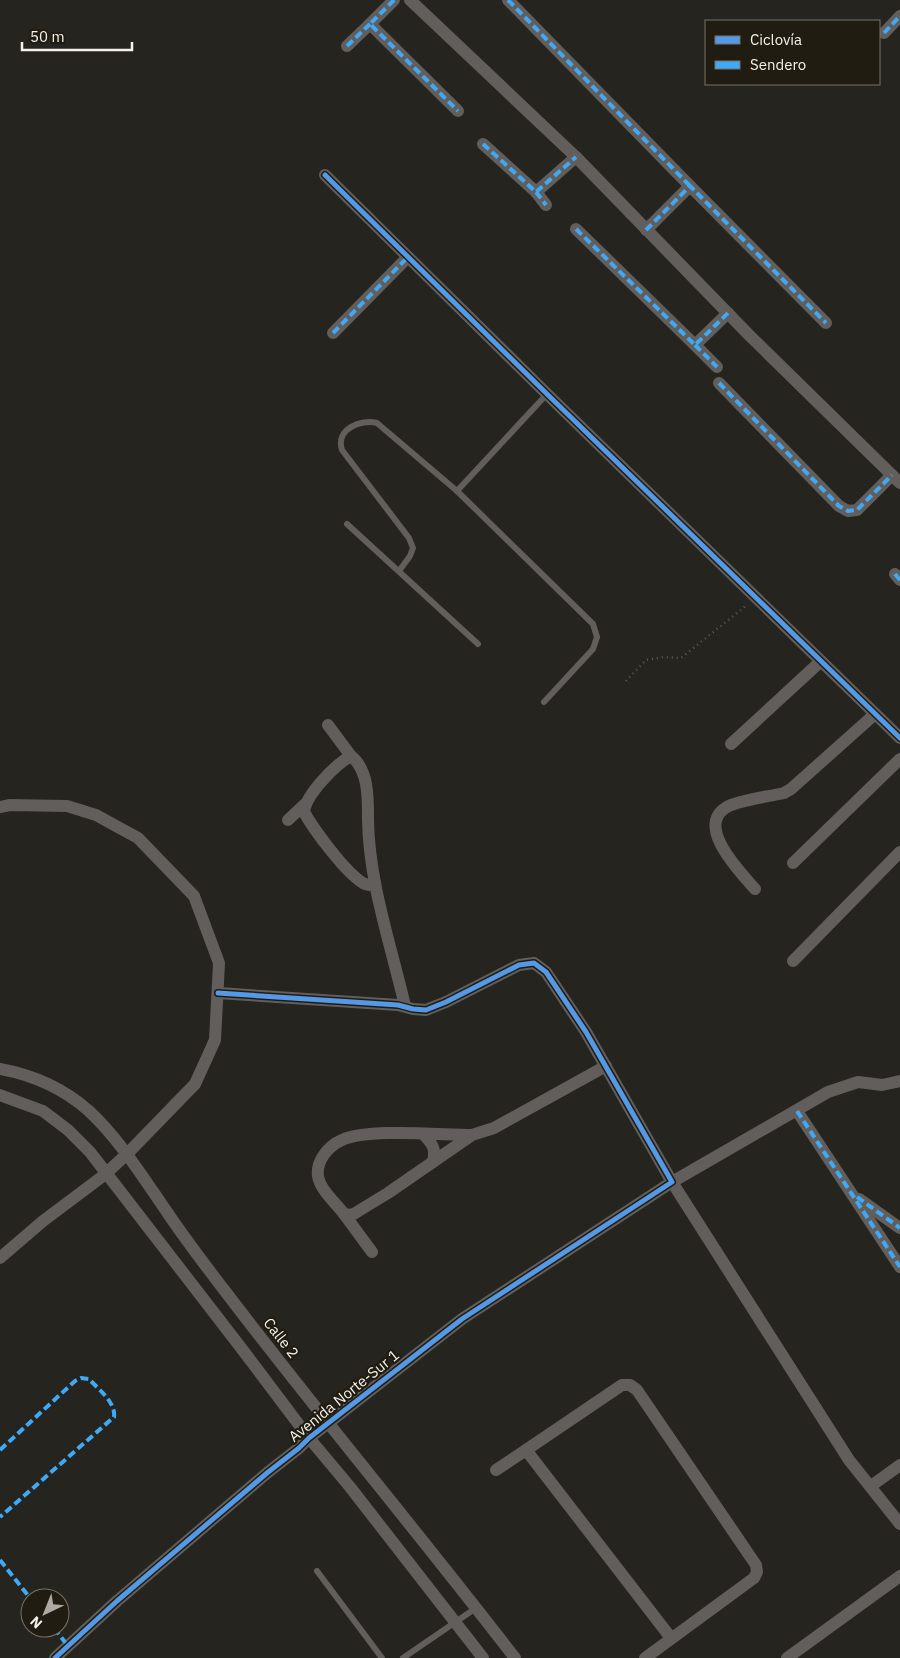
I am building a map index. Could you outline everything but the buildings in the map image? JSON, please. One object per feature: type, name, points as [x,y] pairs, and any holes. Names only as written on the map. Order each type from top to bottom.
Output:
[{"type":"street","points":[[347,46],[394,0]]},
{"type":"street","points":[[410,0],[576,157],[728,313],[896,479],[857,510],[848,511],[839,506],[719,383]]},
{"type":"street","points":[[508,0],[826,323]]},
{"type":"street","points":[[884,33],[900,16]]},
{"type":"street","points":[[370,24],[458,111]]},
{"type":"street","points":[[483,144],[536,192],[546,205]]},
{"type":"street","points":[[536,192],[576,157]]},
{"type":"street","points":[[325,175],[900,738]]},
{"type":"street","points":[[646,230],[690,186]]},
{"type":"street","points":[[576,229],[717,367]]},
{"type":"street","points":[[333,333],[408,257]]},
{"type":"street","points":[[695,346],[728,313]]},
{"type":"street","points":[[731,744],[820,661]]},
{"type":"street","points":[[754,889],[726,852],[716,832],[714,823],[717,816],[730,806],[784,793],[791,789],[875,714]]},
{"type":"street","points":[[328,725],[351,756],[357,760],[366,786],[374,886],[405,1006]]},
{"type":"street","points":[[288,820],[305,804],[341,761],[351,756]]},
{"type":"street","points":[[793,863],[900,759]]},
{"type":"street","points":[[305,804],[304,812],[330,849],[364,883],[374,886]]},
{"type":"street","points":[[0,807],[10,805],[67,806],[96,815],[138,838],[194,896],[219,963],[215,1040],[195,1084],[107,1172],[43,1221],[0,1258]]},
{"type":"street","points":[[793,961],[900,852]]},
{"type":"street","points":[[218,993],[398,1005],[426,1010],[446,1002],[519,965],[534,963],[546,972],[586,1032],[672,1182],[849,1460],[900,1524]]},
{"type":"street","points":[[344,1214],[352,1215],[362,1210],[472,1135],[494,1128],[606,1066]]},
{"type":"street","name":"Calle 2","points":[[0,1069],[44,1082],[67,1094],[102,1125],[127,1154],[176,1225],[327,1424],[363,1466],[516,1658]]},
{"type":"street","name":"Avenida Norte-Sur 1","points":[[55,1658],[117,1602],[309,1438],[462,1319],[672,1182],[828,1092],[858,1082],[882,1085],[900,1081]]},
{"type":"street","points":[[0,1095],[43,1111],[68,1130],[90,1152],[309,1438],[350,1487],[483,1658]]},
{"type":"street","points":[[797,1111],[900,1267]]},
{"type":"street","points":[[423,1134],[434,1146],[433,1162]]},
{"type":"street","points":[[372,1252],[324,1189],[318,1178],[319,1163],[326,1152],[342,1140],[366,1135],[472,1135]]},
{"type":"street","points":[[852,1194],[900,1228]]},
{"type":"street","points":[[496,1470],[622,1385],[630,1385],[637,1390],[756,1565],[757,1572],[754,1578],[645,1658]]},
{"type":"street","points":[[526,1450],[671,1638]]},
{"type":"street","points":[[871,1486],[900,1465]]},
{"type":"street","points":[[787,1658],[900,1576]]},
{"type":"lane","points":[[457,491],[548,394]]},
{"type":"lane","points":[[399,571],[410,556],[413,548],[409,538],[342,450],[340,444],[344,434],[355,425],[363,422],[377,423],[457,491],[593,624],[597,637],[592,649],[544,702]]},
{"type":"lane","points":[[347,524],[478,644]]},
{"type":"lane","points":[[317,1571],[382,1658]]},
{"type":"lane","points":[[403,1658],[476,1608]]},
{"type":"path","points":[[626,680],[646,660],[664,657],[681,658],[756,598]]},
{"type":"marked path","points":[[394,0],[370,24],[458,111]]},
{"type":"marked path","points":[[508,0],[690,186]]},
{"type":"marked path","points":[[884,33],[900,16]]},
{"type":"marked path","points":[[347,46],[370,24]]},
{"type":"marked path","points":[[483,144],[536,192],[576,157]]},
{"type":"marked path","points":[[646,230],[690,186],[826,323]]},
{"type":"marked path","points":[[536,192],[546,205]]},
{"type":"marked path","points":[[576,229],[695,345],[728,313]]},
{"type":"marked path","points":[[333,333],[408,257]]},
{"type":"marked path","points":[[695,345],[717,367]]},
{"type":"marked path","points":[[719,383],[839,506],[848,511],[857,510],[892,475]]},
{"type":"marked path","points":[[895,574],[900,580]]},
{"type":"marked path","points":[[797,1111],[900,1267]]},
{"type":"marked path","points":[[857,1197],[900,1228]]},
{"type":"marked path","points":[[0,1450],[75,1381],[81,1378],[89,1379],[106,1396],[114,1411],[114,1417],[0,1517]]},
{"type":"marked path","points":[[0,1560],[22,1588]]},
{"type":"marked path","points":[[62,1638],[68,1646]]},
{"type":"cycle path","points":[[325,175],[900,738]]},
{"type":"cycle path","points":[[55,1658],[117,1601],[309,1438],[462,1319],[672,1182],[586,1032],[546,972],[534,963],[519,965],[446,1002],[426,1010],[398,1005],[218,993]]}]
